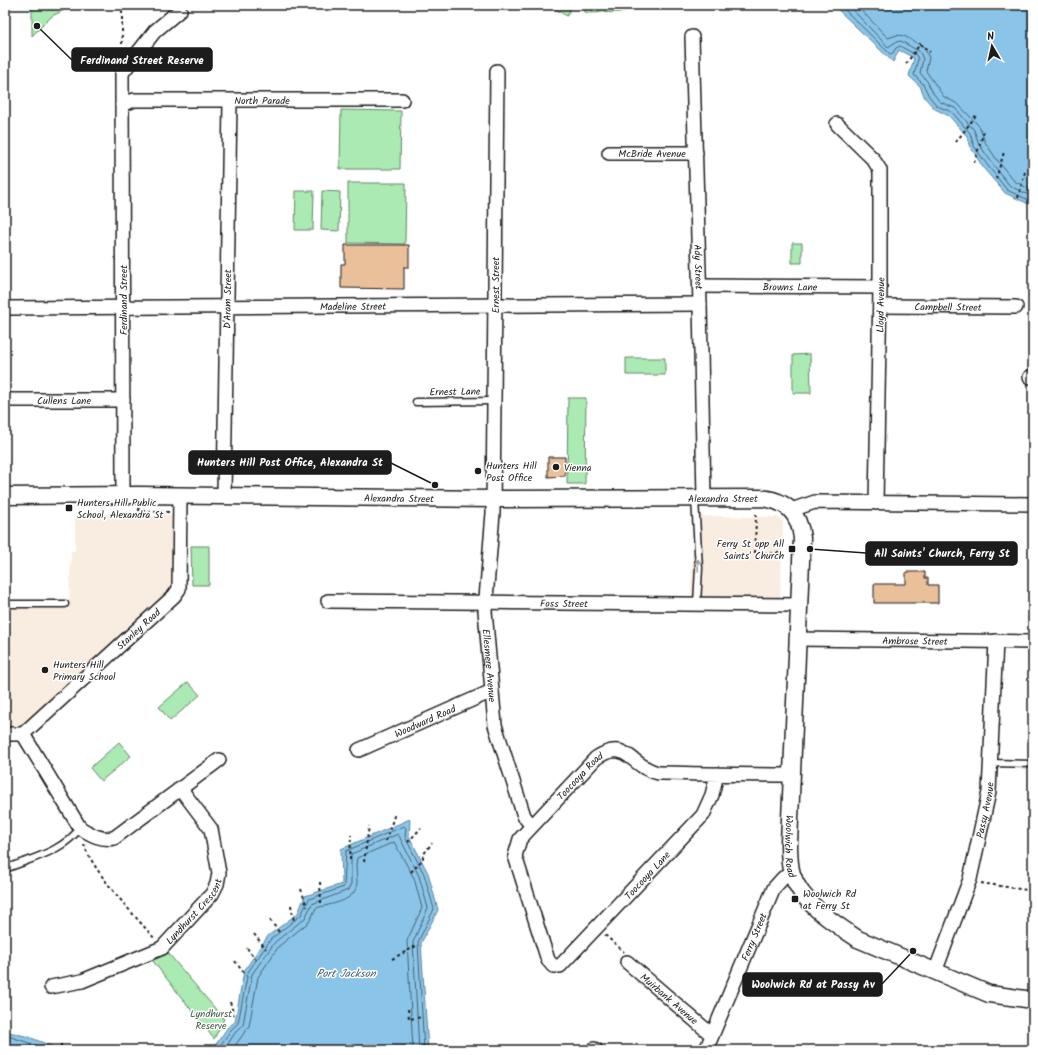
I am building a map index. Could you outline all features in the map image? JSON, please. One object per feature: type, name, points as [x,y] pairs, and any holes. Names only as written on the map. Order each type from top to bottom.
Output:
[{"type":"street","name":"Ferdinand Street","points":[[123,495],[122,73],[155,31],[180,10]]},
{"type":"street","name":"Ady Street","points":[[692,36],[700,286],[700,498]]},
{"type":"street","name":"Ernest Street","points":[[494,499],[497,71]]},
{"type":"street","name":"North Parade","points":[[122,105],[134,100],[402,100]]},
{"type":"street","name":"D'Aram Street","points":[[224,496],[230,101]]},
{"type":"street","name":"Lloyd Avenue","points":[[837,124],[872,159],[880,170],[880,306],[876,502]]},
{"type":"street","name":"McBride Avenue","points":[[609,153],[696,153]]},
{"type":"street","name":"Browns Lane","points":[[700,286],[880,287]]},
{"type":"street","name":"Madeline Street","points":[[5,308],[700,304]]},
{"type":"street","name":"Campbell Street","points":[[880,306],[1016,307]]},
{"type":"street","name":"Cullens Lane","points":[[5,400],[123,400]]},
{"type":"street","name":"Alexandra Street","points":[[5,496],[123,495],[494,499],[766,499],[780,502],[791,510]]},
{"type":"street","name":"Stanley Road","points":[[23,734],[174,596],[179,589],[180,496]]},
{"type":"street","name":"Ellesmere Avenue","points":[[494,499],[485,611],[492,691],[496,725],[524,816],[531,825]]},
{"type":"street","points":[[791,510],[815,502],[1033,504]]},
{"type":"street","name":"Woolwich Road","points":[[791,510],[799,524],[802,538],[791,775],[789,854],[792,874],[810,902],[838,926],[858,938],[989,994],[1033,1000]]},
{"type":"street","name":"Foss Street","points":[[328,601],[486,601],[800,605]]},
{"type":"street","name":"Ambrose Street","points":[[798,639],[1033,642]]},
{"type":"street","name":"Passy Avenue","points":[[935,972],[970,879],[989,792],[996,641]]},
{"type":"street","name":"Woodward Road","points":[[359,750],[492,691]]},
{"type":"street","points":[[5,734],[23,734],[80,828],[94,837],[104,839],[114,838],[219,760]]},
{"type":"street","name":"Toocooya Road","points":[[560,966],[553,966],[548,960],[515,856],[520,839],[531,825],[596,758],[611,750],[619,750],[650,771],[654,772],[791,775]]},
{"type":"street","name":"Toocooya Lane","points":[[560,966],[703,815],[712,795],[717,774]]},
{"type":"street","name":"Lyndhurst Crescent","points":[[51,987],[82,980],[162,948],[212,894],[217,884],[219,872],[211,829],[180,788]]},
{"type":"street","name":"Ferry Street","points":[[706,1050],[774,888],[783,878],[792,874]]},
{"type":"street","name":"Muirbank Avenue","points":[[627,962],[712,1035]]},
{"type":"lane","name":"Ernest Lane","points":[[416,402],[494,401]]},
{"type":"lane","points":[[698,604],[700,498]]},
{"type":"lane","points":[[5,604],[65,604]]},
{"type":"lane","points":[[991,763],[1033,764]]},
{"type":"lane","points":[[5,868],[61,847],[71,840],[80,828]]},
{"type":"path","points":[[122,5],[122,58]]},
{"type":"path","points":[[906,64],[920,44],[930,52]]},
{"type":"path","points":[[956,142],[977,114]]},
{"type":"path","points":[[974,163],[984,131]]},
{"type":"path","points":[[996,179],[1004,152]]},
{"type":"path","points":[[1018,198],[1025,172]]},
{"type":"path","points":[[139,504],[139,511],[172,512]]},
{"type":"path","points":[[756,514],[755,553],[784,553]]},
{"type":"path","points":[[386,841],[396,813]]},
{"type":"path","points":[[364,862],[369,826]]},
{"type":"path","points":[[80,828],[87,854],[113,889],[162,948]]},
{"type":"path","points":[[408,842],[421,828]]},
{"type":"path","points":[[350,860],[351,835]]},
{"type":"path","points":[[411,872],[423,860],[423,855],[432,843]]},
{"type":"path","points":[[320,882],[321,903]]},
{"type":"path","points":[[989,885],[1033,891]]},
{"type":"path","points":[[301,890],[307,906]]},
{"type":"path","points":[[292,905],[294,922]]},
{"type":"path","points":[[270,920],[279,932]]},
{"type":"path","points":[[597,927],[631,958],[627,962]]},
{"type":"path","points":[[254,934],[266,949]]},
{"type":"path","points":[[392,959],[416,946]]},
{"type":"path","points":[[247,948],[257,961]]},
{"type":"path","points":[[235,961],[246,976]]},
{"type":"path","points":[[230,1002],[234,1016]]},
{"type":"path","points":[[408,1009],[409,1019],[423,1017]]},
{"type":"path","points":[[61,1044],[61,1050]]},
{"type":"shaded area","name":"Hunters Hill Primary School","points":[[75,515],[174,515],[175,593],[15,731],[5,731],[5,609],[69,609],[71,551],[75,551]]},
{"type":"shaded area","points":[[693,516],[777,517],[783,522],[780,601],[691,599]]},
{"type":"green space","points":[[32,5],[75,5],[52,16],[32,36]]},
{"type":"green space","points":[[548,5],[572,5],[567,16]]},
{"type":"green space","points":[[584,5],[623,5],[624,12],[585,13]]},
{"type":"green space","points":[[341,110],[401,111],[400,169],[340,169]]},
{"type":"green space","points":[[348,183],[406,183],[405,244],[348,243]]},
{"type":"green space","points":[[296,191],[314,191],[313,230],[295,230]]},
{"type":"green space","points":[[322,191],[340,192],[339,231],[321,230]]},
{"type":"green space","points":[[792,243],[802,243],[802,263],[792,263]]},
{"type":"green space","points":[[810,354],[811,393],[793,393],[793,355]]},
{"type":"green space","points":[[626,358],[665,358],[665,375],[626,375]]},
{"type":"green space","points":[[568,398],[586,398],[585,484],[567,484]]},
{"type":"green space","points":[[191,546],[209,546],[209,585],[192,585]]},
{"type":"green space","points":[[188,682],[200,695],[170,721],[159,707]]},
{"type":"green space","points":[[119,742],[131,756],[101,781],[90,768]]},
{"type":"green space","name":"Lyndhurst Reserve","points":[[168,953],[224,1019],[214,1039],[152,960]]},
{"type":"water","points":[[833,5],[1033,5],[1033,206],[1005,193],[984,169],[971,148],[967,136],[949,116],[935,109],[925,98],[920,86],[909,76],[914,58],[899,50],[893,62]]},
{"type":"water","name":"Port Jackson","points":[[410,819],[409,836],[428,873],[438,910],[421,943],[428,1050],[212,1050],[228,1027],[235,1022],[244,971],[268,936],[298,913],[305,896],[342,884],[341,849]]},
{"type":"water","points":[[5,1031],[29,1037],[61,1050],[5,1050]]},
{"type":"building","points":[[345,245],[409,245],[409,267],[404,267],[404,289],[341,288],[341,264],[345,264]]},
{"type":"building","name":"Vienna","points":[[548,457],[565,457],[565,476],[548,477]]},
{"type":"building","points":[[906,572],[925,572],[925,578],[928,578],[928,585],[938,585],[938,603],[874,603],[874,584],[906,584]]},
{"type":"place","name":"Ferdinand Street Reserve","points":[[37,26]]},
{"type":"place","name":"Vienna","points":[[556,467]]},
{"type":"place","name":"Hunters Hill Post Office","points":[[478,471]]},
{"type":"place","name":"Hunters Hill Post Office, Alexandra St","points":[[435,485]]},
{"type":"place","name":"Hunters Hill Public School, Alexandra St","points":[[69,508]]},
{"type":"place","name":"Ferry St opp All Saints' Church","points":[[792,549]]},
{"type":"place","name":"All Saints' Church, Ferry St","points":[[810,549]]},
{"type":"place","name":"Hunters Hill Primary School","points":[[45,670]]},
{"type":"place","name":"Woolwich Rd at Ferry St","points":[[795,899]]},
{"type":"place","name":"Woolwich Rd at Passy Av","points":[[913,951]]}]
